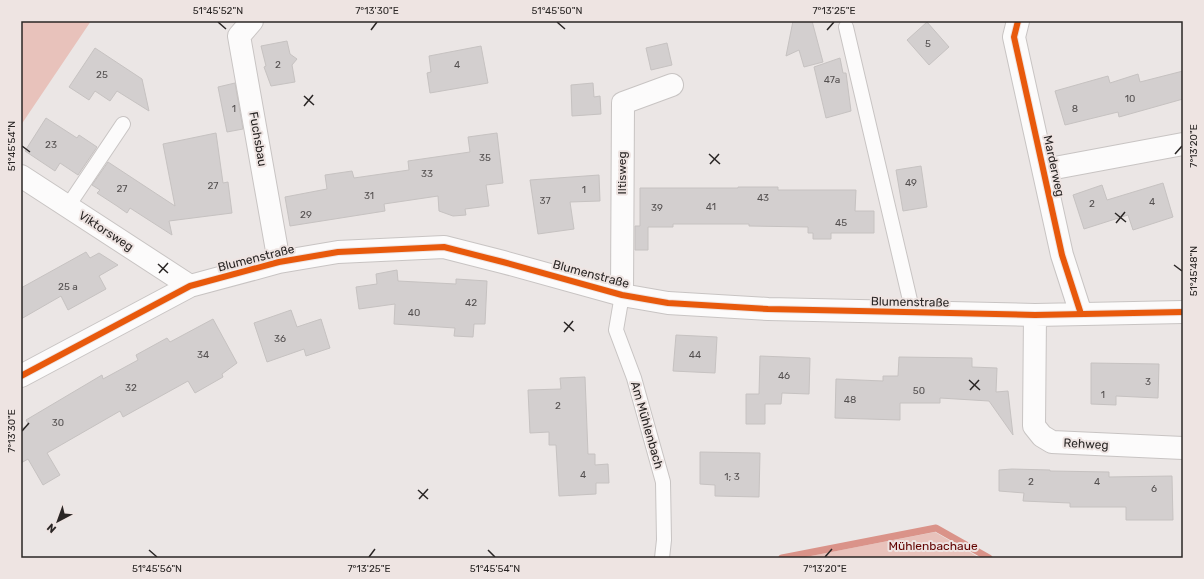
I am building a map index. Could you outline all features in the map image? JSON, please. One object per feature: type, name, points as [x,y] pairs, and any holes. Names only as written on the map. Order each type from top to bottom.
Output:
[{"type":"street","name":"Fuchsbau","points":[[252,21],[239,36],[280,262]]},
{"type":"street","name":"Marderweg","points":[[1018,21],[1014,37],[1062,255],[1081,314]]},
{"type":"street","name":"Iltisweg","points":[[622,295],[622,103],[672,85]]},
{"type":"street","name":"Marderweg","points":[[1044,170],[1183,144]]},
{"type":"street","name":"Viktorsweg","points":[[21,176],[190,286]]},
{"type":"street","name":"Blumenstraße","points":[[21,376],[190,286],[280,262],[338,252],[444,247],[622,295],[676,304],[768,309],[1035,315],[1183,312]]},
{"type":"street","name":"Rehweg","points":[[1035,315],[1034,426],[1042,436],[1052,442],[1183,448]]},
{"type":"lane","name":"Blumenstraße","points":[[846,27],[913,313]]},
{"type":"lane","points":[[68,206],[122,124]]},
{"type":"lane","name":"Am Mühlenbach","points":[[622,295],[616,330],[634,378],[663,482],[664,540],[662,558]]},
{"type":"green space","points":[[21,21],[91,21],[21,125]]},
{"type":"green space","name":"Mühlenbachaue","points":[[935,532],[980,558],[800,558]]},
{"type":"building","points":[[793,21],[812,21],[823,62],[804,67],[799,50],[786,56]]},
{"type":"building","points":[[927,22],[949,47],[929,65],[907,40]]},
{"type":"building","points":[[287,41],[290,54],[297,59],[292,65],[295,82],[271,86],[264,67],[266,66],[261,46]]},
{"type":"building","points":[[667,43],[672,65],[651,70],[646,48]]},
{"type":"building","points":[[481,46],[488,83],[430,93],[427,73],[431,72],[429,56]]},
{"type":"building","points":[[95,48],[142,79],[149,111],[117,91],[110,101],[95,91],[89,100],[69,87]]},
{"type":"building","points":[[840,58],[843,73],[846,73],[851,111],[826,118],[814,67]]},
{"type":"building","points":[[1183,71],[1183,99],[1119,117],[1118,112],[1065,125],[1055,91],[1108,76],[1110,83],[1138,74],[1140,82]]},
{"type":"building","points":[[235,83],[243,129],[227,132],[218,87]]},
{"type":"building","points":[[593,83],[594,97],[600,96],[601,114],[572,116],[571,85]]},
{"type":"building","points":[[46,118],[77,138],[79,135],[97,147],[78,175],[60,163],[55,171],[25,151]]},
{"type":"building","points":[[216,133],[223,183],[228,182],[232,213],[169,221],[172,235],[130,208],[127,213],[97,193],[100,190],[92,185],[108,162],[175,206],[163,144]]},
{"type":"building","points":[[497,133],[503,183],[486,185],[489,206],[465,209],[466,215],[453,216],[439,211],[438,196],[384,204],[385,211],[290,226],[285,197],[327,189],[325,175],[352,171],[354,178],[409,170],[408,161],[470,152],[468,137]]},
{"type":"building","points":[[921,166],[927,207],[903,211],[896,170]]},
{"type":"building","points":[[599,175],[600,201],[570,202],[574,229],[538,234],[530,180]]},
{"type":"building","points":[[1163,183],[1173,217],[1133,230],[1128,215],[1084,229],[1073,195],[1102,185],[1107,200]]},
{"type":"building","points":[[778,187],[778,190],[856,190],[855,211],[874,211],[874,233],[831,233],[831,239],[813,239],[813,233],[808,233],[808,227],[749,226],[749,224],[673,224],[673,227],[648,227],[648,250],[635,250],[635,226],[640,226],[640,188]]},
{"type":"building","points":[[86,252],[90,258],[99,253],[118,265],[99,276],[106,289],[68,310],[61,296],[21,319],[21,288]]},
{"type":"building","points":[[397,270],[398,281],[456,284],[456,279],[487,281],[485,324],[474,324],[473,337],[454,336],[455,328],[394,324],[395,304],[359,309],[356,287],[377,284],[376,274]]},
{"type":"building","points":[[291,310],[297,327],[321,319],[330,348],[306,356],[304,349],[267,362],[254,323]]},
{"type":"building","points":[[213,319],[237,363],[222,374],[223,377],[195,393],[188,381],[123,417],[120,411],[47,453],[60,475],[43,485],[28,459],[21,463],[21,429],[29,425],[26,420],[102,375],[103,379],[138,360],[136,355],[167,338],[170,342]]},
{"type":"building","points":[[676,335],[717,337],[715,373],[673,371]]},
{"type":"building","points":[[760,356],[810,358],[809,394],[782,393],[781,404],[765,404],[765,424],[746,424],[746,394],[759,394]]},
{"type":"building","points":[[899,357],[972,358],[972,367],[997,368],[996,392],[1008,391],[1013,435],[989,401],[940,398],[940,403],[900,403],[900,420],[835,418],[836,379],[883,381],[883,376],[898,376]]},
{"type":"building","points":[[1091,363],[1159,364],[1158,398],[1116,396],[1116,405],[1091,404]]},
{"type":"building","points":[[585,377],[588,454],[595,454],[595,465],[608,464],[609,483],[596,483],[596,494],[559,496],[556,445],[549,445],[549,432],[530,433],[528,390],[561,389],[560,378]]},
{"type":"building","points":[[700,452],[760,453],[759,497],[715,496],[715,485],[700,484]]},
{"type":"building","points":[[1012,469],[1109,472],[1109,477],[1172,476],[1173,520],[1126,520],[1126,507],[1070,507],[1070,503],[1023,501],[1024,493],[999,491],[999,470]]},
{"type":"waterway","points":[[782,558],[936,528],[989,558]]},
{"type":"cycle path","points":[[1018,21],[1014,37],[1062,255],[1081,314]]},
{"type":"cycle path","points":[[21,376],[190,286],[279,262],[338,252],[444,247],[622,295],[668,303],[768,309],[1035,315],[1183,312]]}]
